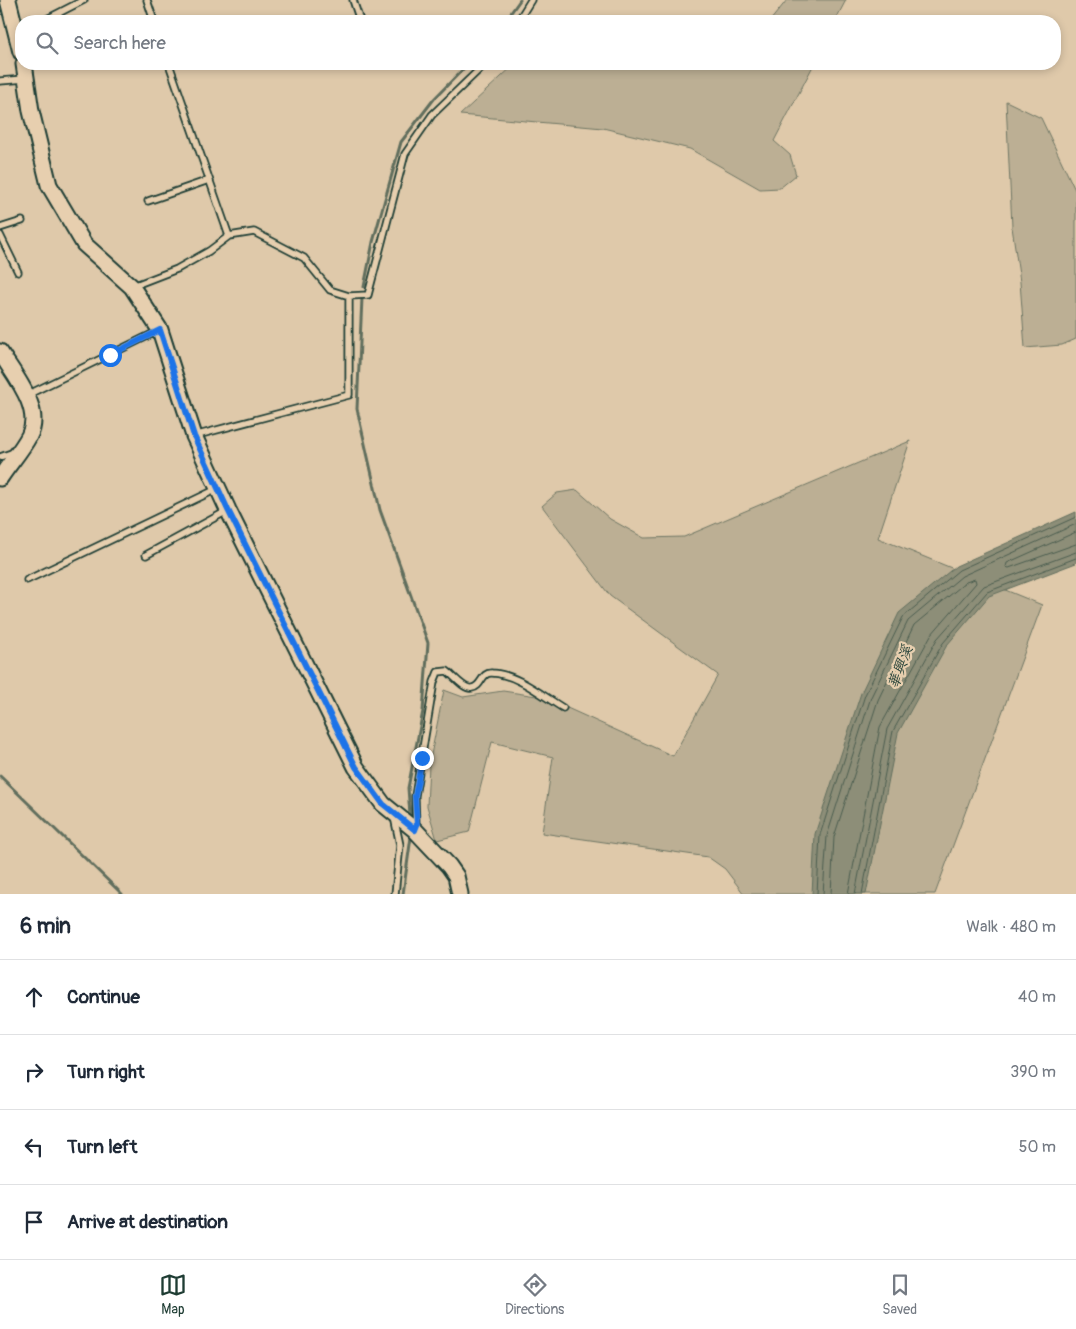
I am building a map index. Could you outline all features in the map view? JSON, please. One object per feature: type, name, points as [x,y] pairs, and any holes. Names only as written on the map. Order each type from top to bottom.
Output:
[{"type":"street","points":[[8,0],[15,22]]},
{"type":"street","points":[[25,71],[49,185],[84,244],[132,287],[160,330],[194,436],[228,510],[356,767],[374,794],[415,830],[453,871],[460,894]]},
{"type":"street","points":[[0,352],[27,396],[34,417],[30,435],[0,478]]},
{"type":"lane","points":[[55,15],[84,0]]},
{"type":"lane","points":[[147,0],[152,15]]},
{"type":"lane","points":[[353,0],[358,15]]},
{"type":"lane","points":[[522,15],[531,0]]},
{"type":"lane","points":[[171,70],[229,236]]},
{"type":"lane","points":[[132,287],[177,269],[209,251],[229,236],[254,232],[304,258],[330,290],[349,296],[368,294],[405,154],[432,115],[479,70]]},
{"type":"lane","points":[[0,81],[25,71]]},
{"type":"lane","points":[[148,201],[209,180]]},
{"type":"lane","points":[[0,228],[22,221]]},
{"type":"lane","points":[[0,235],[18,272]]},
{"type":"lane","points":[[194,436],[349,395],[349,296]]},
{"type":"lane","points":[[27,396],[160,330]]},
{"type":"lane","points":[[0,457],[19,450]]},
{"type":"lane","points":[[27,580],[218,488]]},
{"type":"lane","points":[[146,555],[228,510]]},
{"type":"lane","points":[[415,830],[417,825],[415,796],[434,682],[438,672],[447,671],[466,687],[472,688],[478,685],[484,675],[491,672],[511,677],[563,708]]},
{"type":"lane","points":[[394,813],[400,845],[395,894]]},
{"type":"shaded area","points":[[787,0],[846,0],[838,15],[775,15]]},
{"type":"shaded area","points":[[509,70],[811,70],[774,141],[790,155],[796,175],[780,188],[760,189],[690,149],[603,128],[460,115]]},
{"type":"shaded area","points":[[1006,101],[1041,118],[1076,192],[1076,339],[1062,345],[1025,348],[1020,282],[1012,227]]},
{"type":"shaded area","points":[[910,441],[878,538],[1042,605],[935,894],[744,894],[725,869],[708,857],[542,833],[553,757],[492,742],[469,832],[437,840],[427,806],[429,765],[444,690],[463,697],[503,691],[543,697],[673,756],[718,675],[610,596],[542,506],[557,493],[577,490],[610,519],[644,538],[684,537]]},
{"type":"water","name":"華興溪","points":[[1076,512],[1076,563],[989,596],[947,645],[898,733],[866,894],[812,894],[815,834],[861,693],[899,613],[956,566]]},
{"type":"waterway","points":[[509,15],[520,0]]},
{"type":"waterway","points":[[364,287],[373,242],[401,142],[434,99],[462,70]]},
{"type":"waterway","points":[[362,298],[357,409],[380,510],[428,643],[423,711],[408,788],[410,815]]},
{"type":"waterway","points":[[0,776],[122,894]]},
{"type":"waterway","points":[[403,894],[411,837]]},
{"type":"route","points":[[110,355],[160,330],[194,436],[228,510],[356,767],[370,789],[383,804],[415,830],[417,825],[415,796],[422,758]]}]
